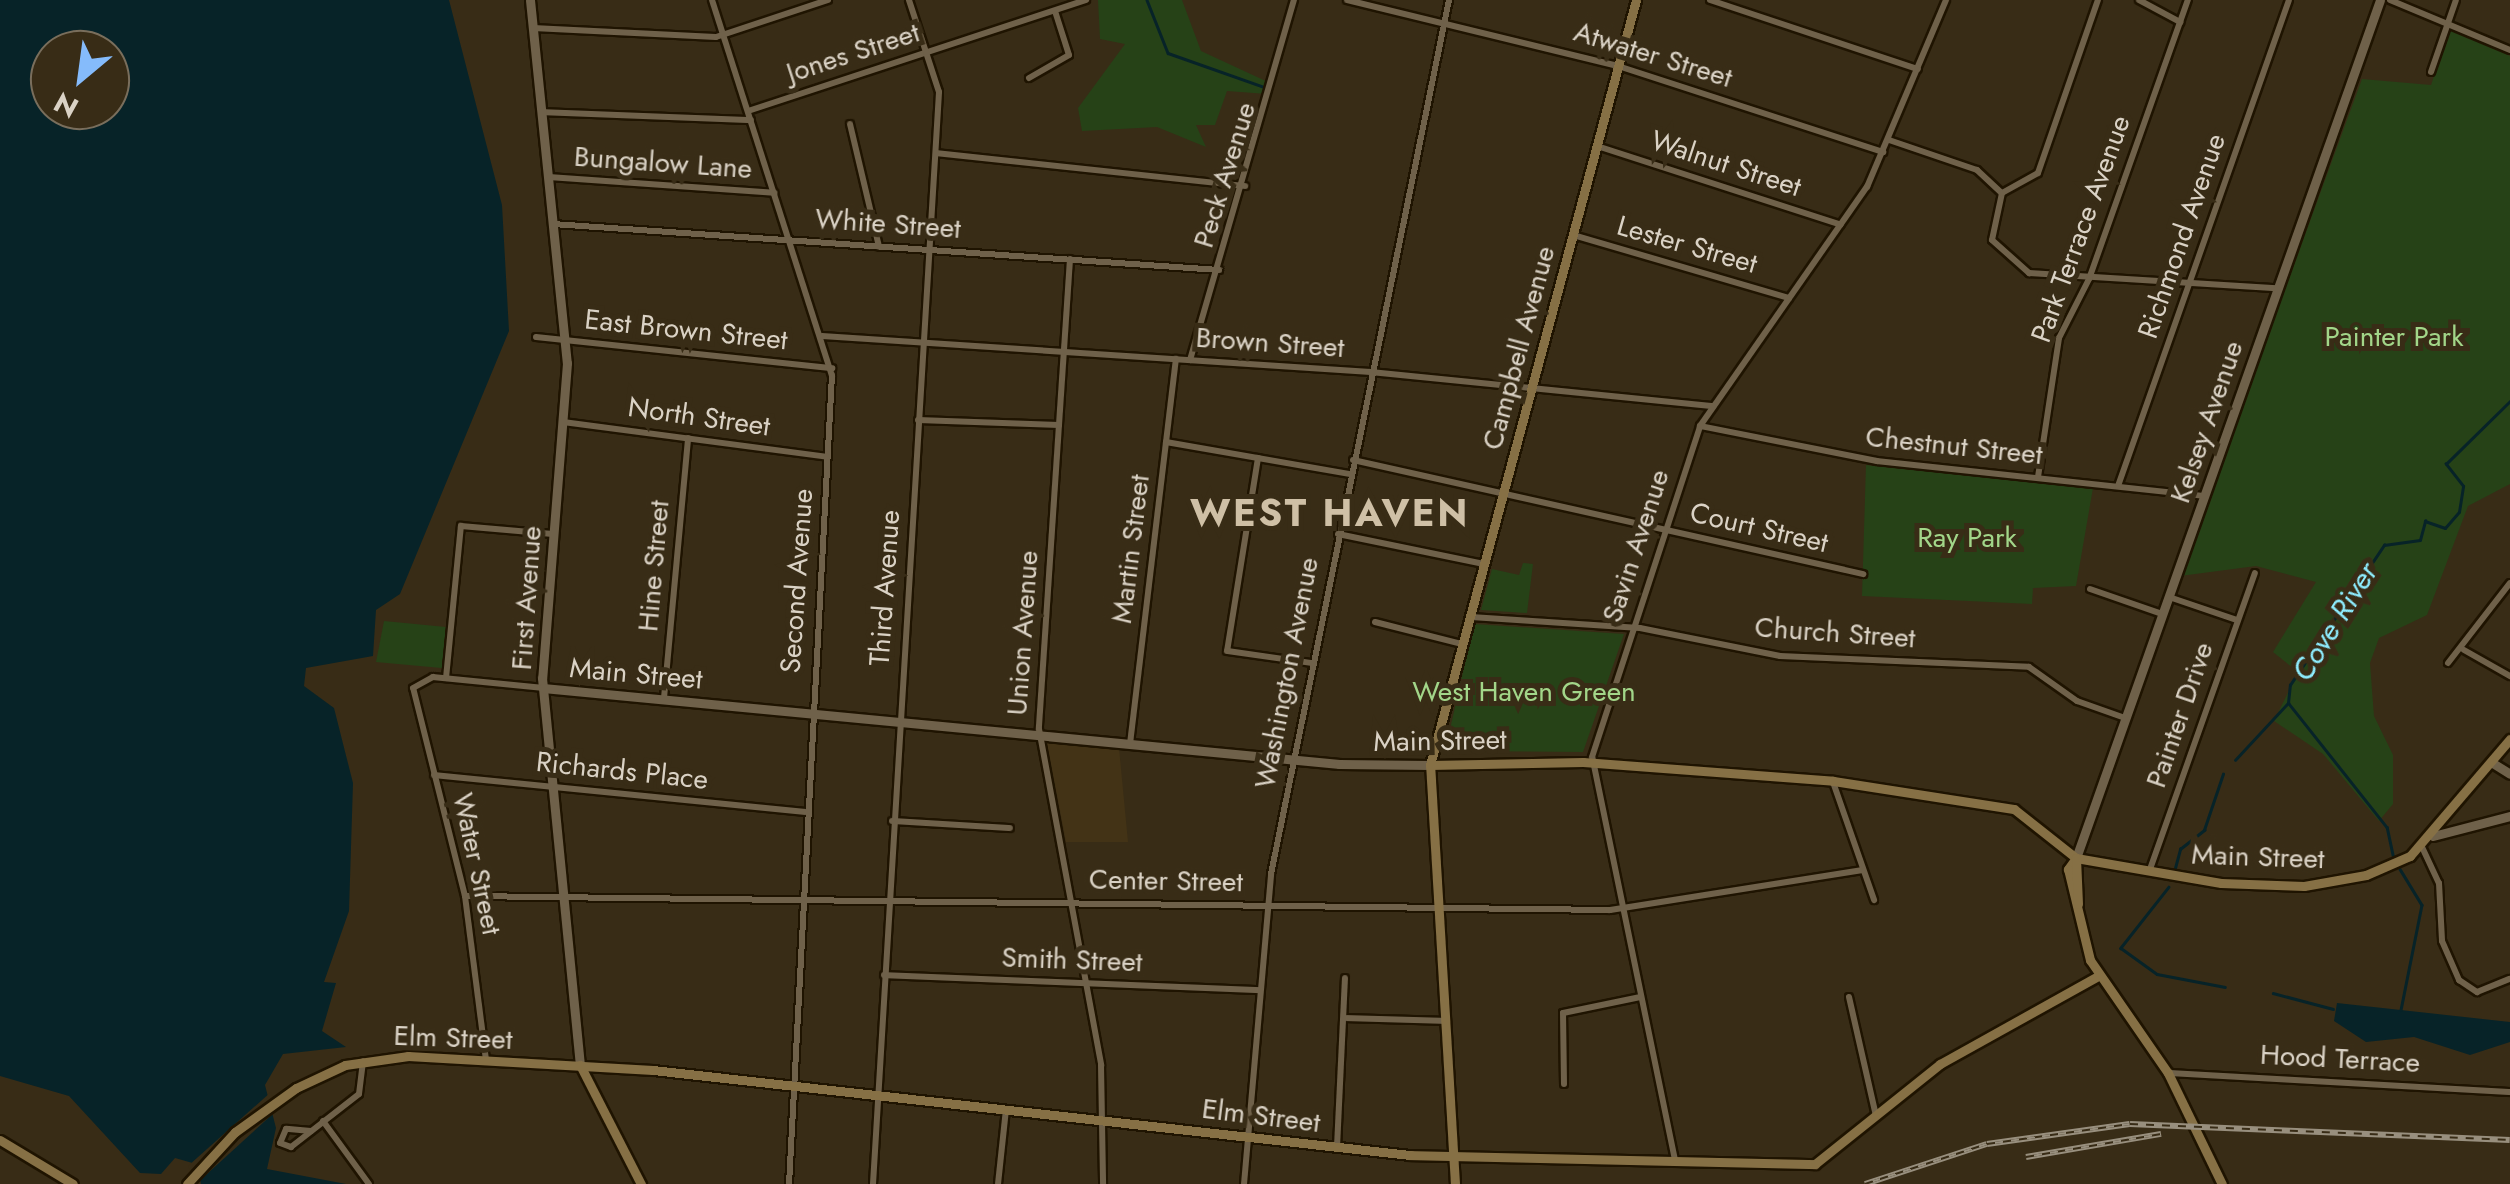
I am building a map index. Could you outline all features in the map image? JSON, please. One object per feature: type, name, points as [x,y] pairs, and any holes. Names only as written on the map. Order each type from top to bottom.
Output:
[{"type":"main road","name":"Campbell Avenue","points":[[1455,1184],[1430,765],[1636,0]]},
{"type":"main road","name":"Main Street","points":[[1430,765],[1590,764],[1833,780],[2014,809],[2076,858],[2149,872],[2314,885],[2378,872],[2422,847],[2510,739]]},
{"type":"main road","points":[[2076,858],[2068,869],[2098,976],[2168,1073],[2222,1184]]},
{"type":"main road","name":"Elm Street","points":[[363,1061],[486,1060],[580,1065],[789,1084],[1337,1148],[1456,1158],[1814,1164],[1940,1064],[2098,976]]},
{"type":"main road","points":[[187,1184],[280,1098],[363,1061]]},
{"type":"main road","name":"First Avenue","points":[[580,1065],[641,1184]]},
{"type":"main road","points":[[0,1140],[74,1184]]},
{"type":"street","name":"First Avenue","points":[[530,0],[565,340],[564,422],[542,688],[580,1065]]},
{"type":"street","name":"Second Avenue","points":[[712,0],[832,368],[789,1084],[789,1184]]},
{"type":"street","points":[[533,28],[724,34],[828,0]]},
{"type":"street","name":"Third Avenue","points":[[873,1184],[874,1094],[940,92],[909,0]]},
{"type":"street","name":"Jones Street","points":[[542,112],[750,115],[1086,0]]},
{"type":"street","name":"Peck Avenue","points":[[1190,360],[1246,186],[1294,0]]},
{"type":"street","name":"Atwater Street","points":[[1347,0],[1618,66],[1884,152]]},
{"type":"street","name":"Washington Avenue","points":[[1244,1184],[1266,904],[1291,759],[1449,0]]},
{"type":"street","points":[[1710,0],[1918,69]]},
{"type":"street","name":"Savin Avenue","points":[[1676,1162],[1590,764],[1700,426],[1841,224],[1884,152],[1946,0]]},
{"type":"street","points":[[2098,0],[2038,173],[2002,193],[1992,237],[2004,258],[2037,276],[2278,288]]},
{"type":"street","points":[[2139,0],[2180,22]]},
{"type":"street","name":"Park Terrace Avenue","points":[[2038,478],[2059,338],[2089,280],[2188,0]]},
{"type":"street","name":"Richmond Avenue","points":[[2118,486],[2289,0]]},
{"type":"street","name":"Kelsey Avenue","points":[[2076,858],[2380,0]]},
{"type":"street","points":[[2390,0],[2449,20],[2510,50]]},
{"type":"street","points":[[2431,72],[2456,0]]},
{"type":"street","points":[[1029,78],[1068,55],[1055,11]]},
{"type":"street","points":[[850,124],[879,247]]},
{"type":"street","points":[[1889,140],[1977,170],[2002,193]]},
{"type":"street","name":"Walnut Street","points":[[1597,146],[1841,224]]},
{"type":"street","points":[[936,153],[1246,186]]},
{"type":"street","name":"Bungalow Lane","points":[[548,177],[774,193]]},
{"type":"street","name":"White Street","points":[[553,224],[1219,270]]},
{"type":"street","name":"Lester Street","points":[[1573,235],[1789,298]]},
{"type":"street","name":"Union Avenue","points":[[1070,259],[1040,736],[1073,902],[1107,1122],[1103,1184]]},
{"type":"street","name":"Brown Street","points":[[822,336],[1371,372],[1713,406]]},
{"type":"street","name":"East Brown Street","points":[[536,338],[832,368]]},
{"type":"street","name":"Martin Street","points":[[1130,744],[1176,360]]},
{"type":"street","points":[[918,420],[1059,425]]},
{"type":"street","name":"North Street","points":[[564,422],[828,457]]},
{"type":"street","name":"Chestnut Street","points":[[1700,426],[1860,459],[2205,496]]},
{"type":"street","name":"Hine Street","points":[[664,698],[688,438]]},
{"type":"street","points":[[1166,442],[1350,474]]},
{"type":"street","points":[[1258,458],[1227,651],[1311,662]]},
{"type":"street","name":"Court Street","points":[[1353,460],[1863,574]]},
{"type":"street","points":[[446,678],[461,526],[554,534]]},
{"type":"street","points":[[1338,534],[1484,564]]},
{"type":"street","name":"Painter Drive","points":[[2149,872],[2255,573]]},
{"type":"street","points":[[2448,663],[2464,650],[2510,583]]},
{"type":"street","points":[[2090,589],[2163,614]]},
{"type":"street","points":[[2169,597],[2237,620]]},
{"type":"street","name":"Church Street","points":[[1469,616],[1633,628],[1780,656],[2029,667],[2077,701],[2126,718]]},
{"type":"street","points":[[1375,622],[1462,644]]},
{"type":"street","points":[[2464,650],[2510,676]]},
{"type":"street","name":"Main Street","points":[[417,681],[446,678],[1291,759],[1430,765]]},
{"type":"street","name":"Water Street","points":[[417,681],[434,775],[465,896],[486,1060]]},
{"type":"street","points":[[2491,762],[2510,774]]},
{"type":"street","name":"Richards Place","points":[[434,775],[805,812]]},
{"type":"street","points":[[1833,780],[1874,900]]},
{"type":"street","points":[[2433,836],[2510,816]]},
{"type":"street","points":[[892,821],[1010,828]]},
{"type":"street","points":[[2422,847],[2439,883],[2442,941],[2455,974],[2477,992],[2510,979]]},
{"type":"street","name":"Center Street","points":[[465,896],[1620,908],[1863,870]]},
{"type":"street","name":"Smith Street","points":[[884,976],[1259,990]]},
{"type":"street","points":[[1337,1148],[1347,1018],[1345,978]]},
{"type":"street","points":[[1564,1084],[1563,1013],[1640,997]]},
{"type":"street","points":[[1849,997],[1876,1117]]},
{"type":"street","points":[[1347,1018],[1447,1021]]},
{"type":"street","points":[[311,1131],[286,1129],[280,1142],[292,1147],[364,1089],[363,1061]]},
{"type":"street","name":"Hood Terrace","points":[[2168,1073],[2510,1092]]},
{"type":"street","points":[[998,1184],[1006,1110]]},
{"type":"street","points":[[323,1121],[370,1184]]},
{"type":"shaded area","points":[[1047,743],[1119,748],[1128,842],[1066,842]]},
{"type":"green space","points":[[1098,0],[1182,0],[1201,51],[1270,83],[1267,94],[1227,91],[1215,125],[1196,125],[1206,147],[1157,127],[1082,131],[1078,108],[1125,44],[1100,39]]},
{"type":"green space","name":"Painter Park","points":[[2451,25],[2510,56],[2510,484],[2468,506],[2427,615],[2379,638],[2370,663],[2374,716],[2393,755],[2393,804],[2379,821],[2323,754],[2274,721],[2298,672],[2273,652],[2316,582],[2256,566],[2180,576],[2362,79],[2431,85]]},
{"type":"green space","name":"Ray Park","points":[[1866,465],[2093,488],[2076,586],[2033,588],[2032,604],[1862,596]]},
{"type":"green space","points":[[1523,563],[1533,564],[1527,613],[1481,610],[1492,569],[1519,575]]},
{"type":"green space","points":[[384,621],[446,627],[442,668],[376,662]]},
{"type":"green space","name":"West Haven Green","points":[[1474,624],[1624,634],[1583,752],[1445,751]]},
{"type":"water","points":[[0,0],[449,0],[502,205],[509,331],[400,594],[376,610],[373,656],[306,668],[304,686],[334,708],[353,783],[349,911],[324,982],[336,983],[322,1031],[346,1047],[283,1054],[265,1085],[276,1128],[267,1169],[346,1184],[201,1184],[196,1164],[175,1158],[161,1174],[140,1173],[69,1096],[0,1076]]},
{"type":"water","points":[[2337,1003],[2510,1022],[2510,1042],[2470,1055],[2414,1037],[2366,1042],[2334,1021]]},
{"type":"pier","points":[[271,1092],[276,1111],[196,1184],[188,1166]]},
{"type":"waterway","points":[[1147,0],[1168,53],[1267,88]]},
{"type":"waterway","name":"Cove River","points":[[2393,857],[2387,828],[2288,703],[2290,685],[2384,545],[2420,540],[2425,521],[2445,528],[2459,512],[2463,486],[2446,464],[2510,401]]},
{"type":"waterway","name":"Cove River","points":[[2235,760],[2288,703]]},
{"type":"waterway","name":"Cove River","points":[[2175,868],[2180,849],[2204,830],[2223,774]]},
{"type":"waterway","name":"Cove River","points":[[2400,869],[2422,905],[2401,1010]]},
{"type":"waterway","name":"Cove River","points":[[2169,887],[2121,948],[2157,974],[2225,987]]},
{"type":"waterway","name":"Cove River","points":[[2273,993],[2333,1009]]},
{"type":"railway","points":[[1865,1184],[1987,1144],[2130,1124],[2510,1140]]},
{"type":"railway","points":[[2026,1157],[2161,1134]]},
{"type":"district","name":"WEST HAVEN","points":[[1330,513]]}]
